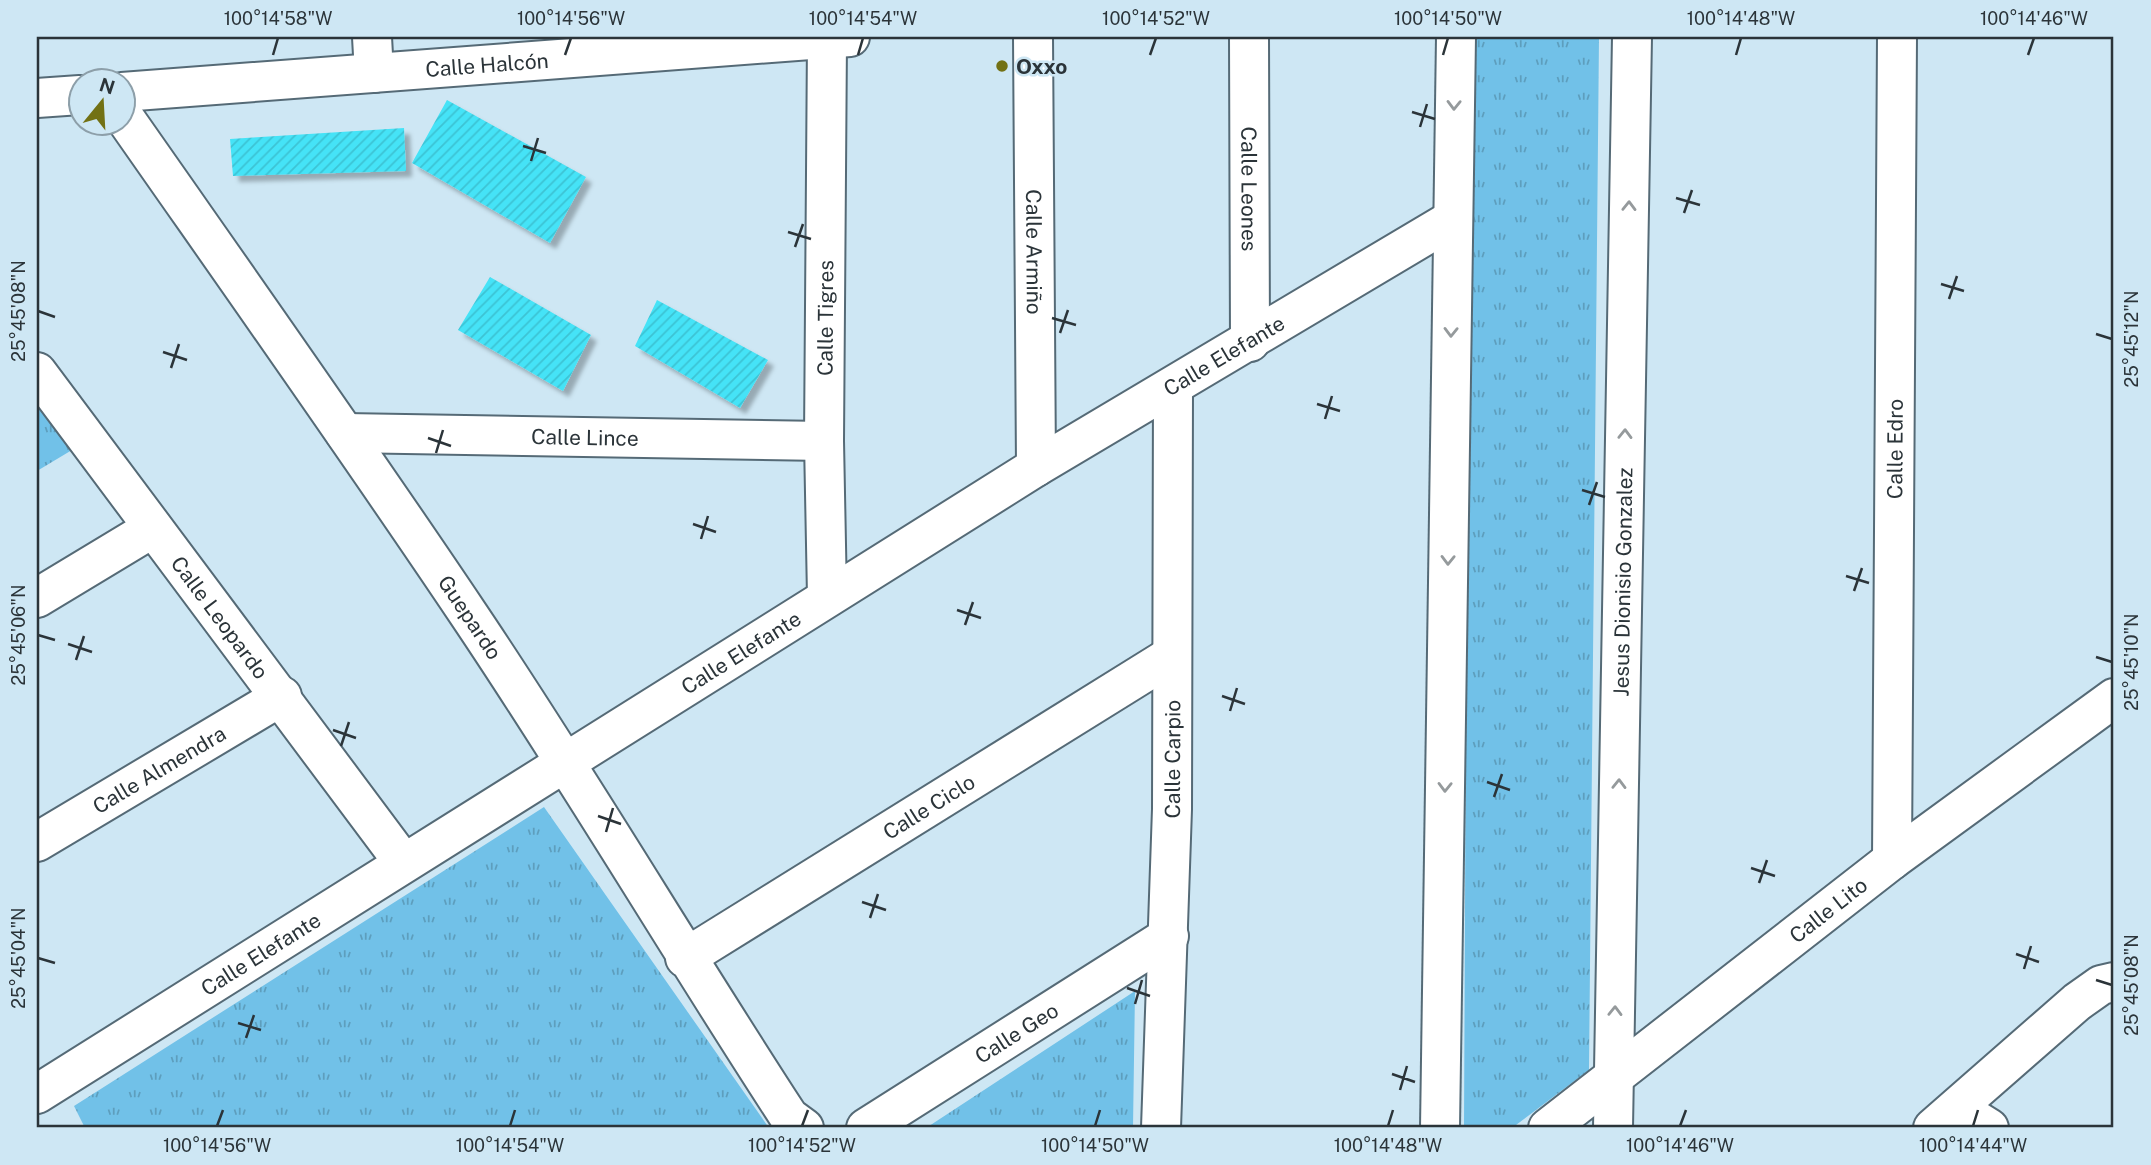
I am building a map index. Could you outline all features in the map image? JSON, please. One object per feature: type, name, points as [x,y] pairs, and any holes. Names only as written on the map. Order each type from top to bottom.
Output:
[{"type":"street","name":"Calle Armiño","points":[[1033,37],[1036,467]]},
{"type":"street","name":"Calle Leones","points":[[1249,37],[1250,342]]},
{"type":"street","points":[[1440,1128],[1456,37]]},
{"type":"street","name":"Jesus Dionisio Gonzalez","points":[[1613,1128],[1632,37]]},
{"type":"street","name":"Calle Edro","points":[[1892,860],[1897,37]]},
{"type":"street","name":"Calle Halcón","points":[[136,90],[373,55],[839,38]]},
{"type":"street","name":"Calle Tigres","points":[[827,596],[824,441],[839,38]]},
{"type":"street","points":[[37,98],[66,96]]},
{"type":"street","name":"Guepardo","points":[[136,134],[345,433],[566,763],[685,958],[789,1117],[804,1128]]},
{"type":"street","name":"Calle Elefante","points":[[37,1094],[827,596],[1036,467],[1173,388],[1452,219]]},
{"type":"street","name":"Calle Leopardo","points":[[37,372],[282,696],[403,862]]},
{"type":"street","name":"Calle Carpio","points":[[1161,1128],[1172,809],[1173,388]]},
{"type":"street","name":"Calle Lince","points":[[345,433],[824,441]]},
{"type":"street","points":[[37,598],[153,528]]},
{"type":"street","name":"Calle Ciclo","points":[[685,958],[1171,656]]},
{"type":"street","name":"Calle Almendra","points":[[37,842],[282,696]]},
{"type":"street","name":"Calle Lito","points":[[1548,1128],[1892,860],[2114,698]]},
{"type":"street","name":"Calle Geo","points":[[866,1128],[1169,936]]},
{"type":"street","points":[[1945,1118],[2077,1002],[2101,985],[2114,982]]},
{"type":"street","points":[[1945,1118],[1989,1128]]},
{"type":"green space","points":[[1469,37],[1599,37],[1589,1070],[1512,1128],[1464,1128]]},
{"type":"green space","points":[[37,404],[72,450],[37,471]]},
{"type":"green space","points":[[544,807],[769,1128],[85,1128],[74,1106]]},
{"type":"green space","points":[[1135,991],[1133,1128],[926,1128]]},
{"type":"building","points":[[447,100],[586,177],[550,243],[412,163]]},
{"type":"building","points":[[404,128],[406,171],[233,176],[230,139]]},
{"type":"building","points":[[490,277],[591,335],[563,391],[458,330]]},
{"type":"building","points":[[657,300],[768,360],[740,408],[635,346]]},
{"type":"place","name":"Oxxo","points":[[1002,66]]}]
